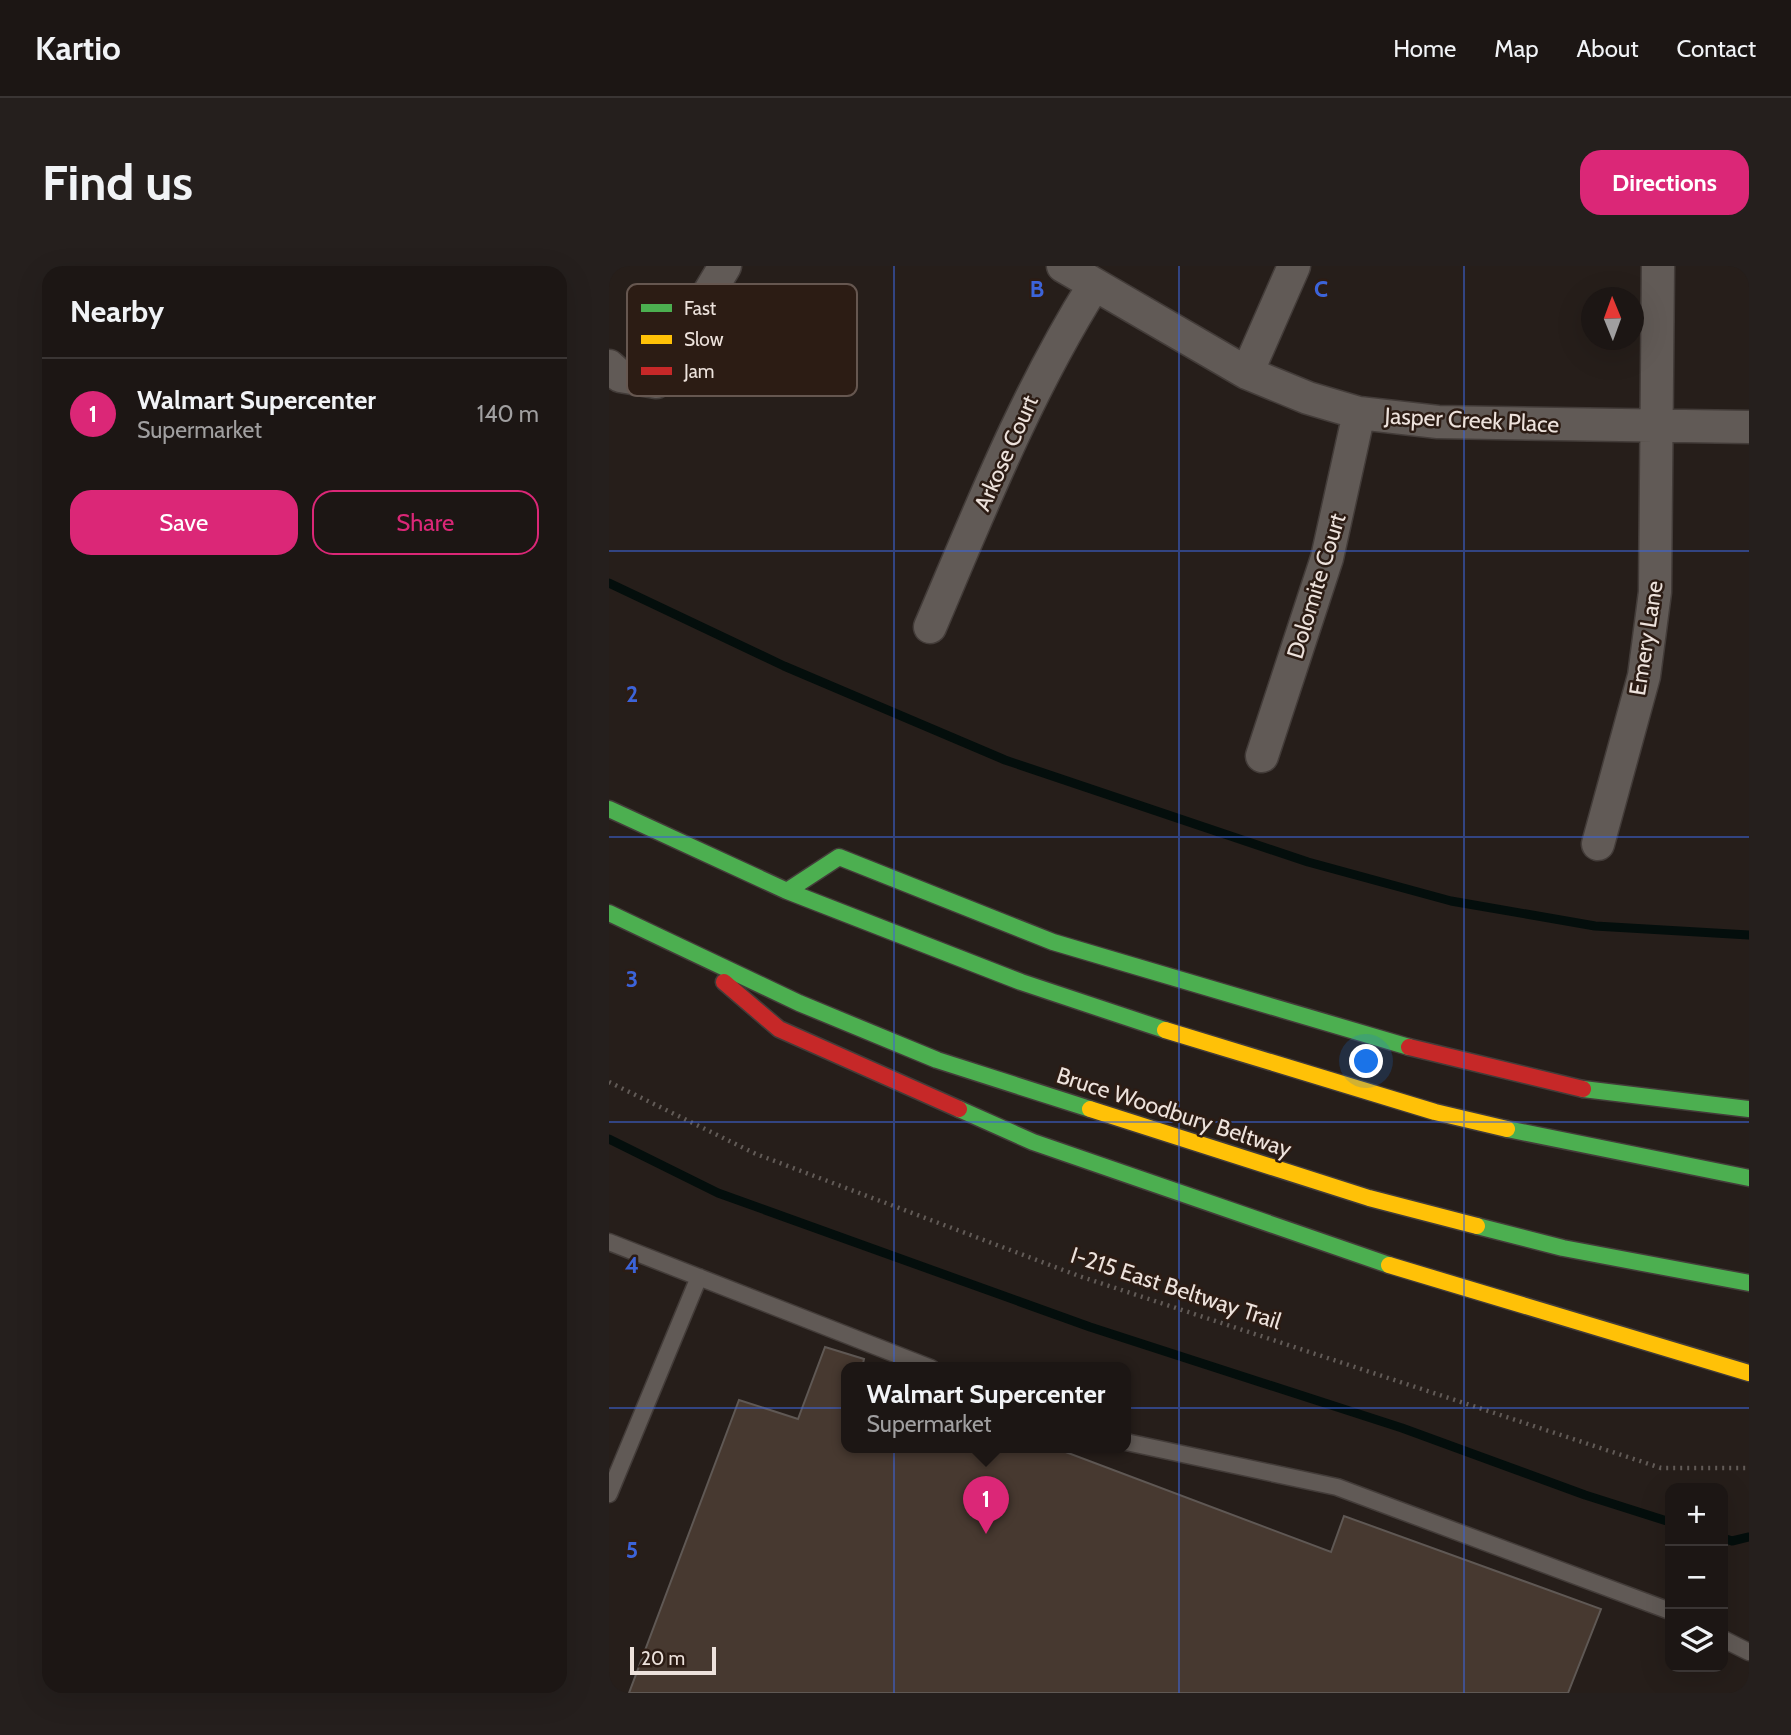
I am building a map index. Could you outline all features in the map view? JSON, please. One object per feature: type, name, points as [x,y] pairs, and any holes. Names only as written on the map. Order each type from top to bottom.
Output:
[{"type":"highway","points":[[609,809],[787,891],[1021,982],[1226,1051],[1435,1112],[1595,1149],[1749,1178]]},
{"type":"highway","points":[[787,891],[839,857],[1053,942],[1420,1051],[1592,1091],[1749,1109]]},
{"type":"highway","name":"Bruce Woodbury Beltway","points":[[609,913],[690,954],[937,1060],[1369,1198],[1563,1248],[1749,1283]]},
{"type":"highway","points":[[690,954],[779,1029],[1033,1142],[1386,1264],[1749,1373]]},
{"type":"street","points":[[714,284],[725,266]]},
{"type":"street","name":"Jasper Creek Place","points":[[1063,266],[1247,373],[1308,398],[1359,413],[1439,422],[1749,427]]},
{"type":"street","points":[[1247,373],[1294,266]]},
{"type":"street","name":"Emery Lane","points":[[1598,844],[1644,676],[1650,636],[1658,545],[1658,266]]},
{"type":"street","name":"Arkose Court","points":[[930,627],[1021,416],[1058,342],[1094,285]]},
{"type":"street","points":[[609,366],[620,376],[627,377]]},
{"type":"street","name":"Dolomite Court","points":[[1262,756],[1327,558],[1359,413]]},
{"type":"lane","points":[[609,1242],[916,1362]]},
{"type":"lane","points":[[609,1493],[699,1276]]},
{"type":"lane","points":[[1131,1443],[1337,1487],[1665,1609]]},
{"type":"lane","points":[[1728,1642],[1749,1652]]},
{"type":"path","name":"I-215 East Beltway Trail","points":[[609,1082],[757,1154],[1079,1276],[1661,1468],[1749,1468]]},
{"type":"building","points":[[825,1347],[864,1359],[863,1362],[841,1362],[841,1453],[1068,1453],[1331,1552],[1344,1516],[1601,1609],[1568,1693],[629,1693],[739,1400],[798,1419]]},
{"type":"waterway","points":[[609,583],[784,666],[1005,760],[1308,862],[1451,901],[1595,926],[1749,935]]},
{"type":"waterway","points":[[609,1139],[718,1193],[1090,1327],[1402,1428],[1585,1495],[1665,1520]]},
{"type":"waterway","points":[[1728,1540],[1749,1537]]},
{"type":"traffic: fast","points":[[609,809],[787,891],[1021,982],[1165,1030]]},
{"type":"traffic: fast","points":[[787,891],[839,857],[1053,942],[1409,1047]]},
{"type":"traffic: fast","points":[[609,913],[799,1003],[937,1060],[1090,1109]]},
{"type":"traffic: fast","points":[[1583,1089],[1749,1109]]},
{"type":"traffic: fast","points":[[959,1109],[1033,1142],[1389,1265]]},
{"type":"traffic: fast","points":[[1507,1129],[1749,1178]]},
{"type":"traffic: fast","points":[[1477,1226],[1563,1248],[1749,1283]]},
{"type":"traffic: slow","points":[[1165,1030],[1435,1112],[1507,1129]]},
{"type":"traffic: slow","points":[[1090,1109],[1369,1198],[1477,1226]]},
{"type":"traffic: slow","points":[[1389,1265],[1749,1373]]},
{"type":"traffic: jam","points":[[724,982],[779,1029],[959,1109]]},
{"type":"traffic: jam","points":[[1409,1047],[1583,1089]]},
{"type":"place","name":"Walmart Supercenter","points":[[986,1534]]}]
